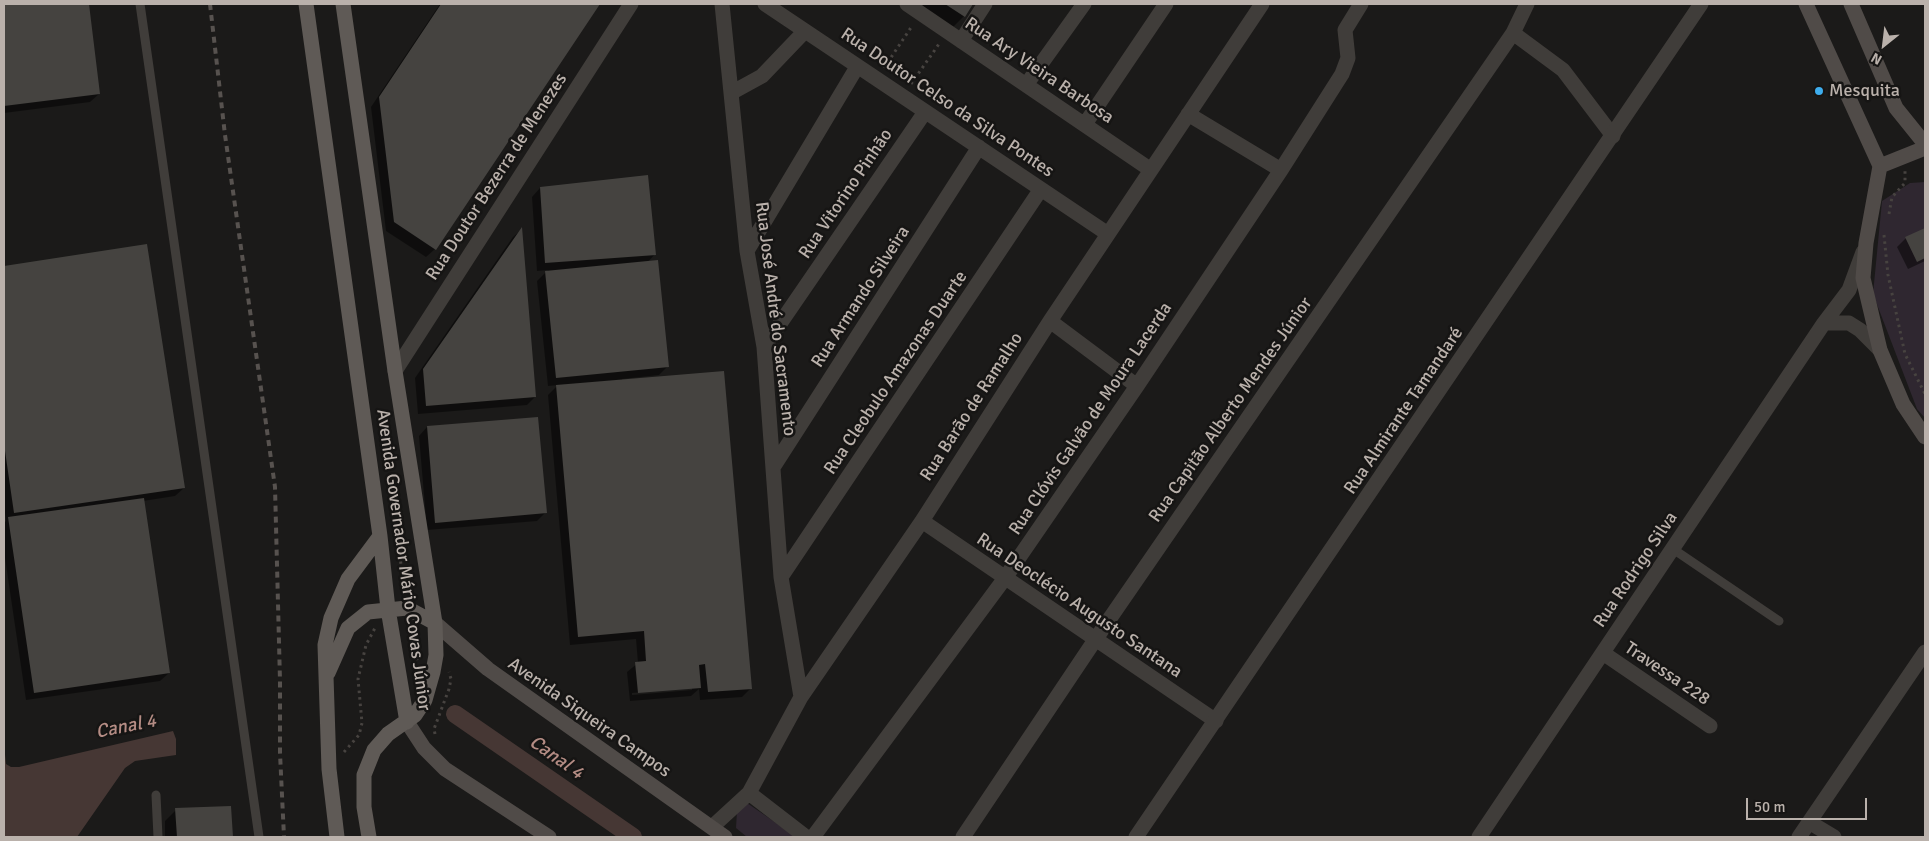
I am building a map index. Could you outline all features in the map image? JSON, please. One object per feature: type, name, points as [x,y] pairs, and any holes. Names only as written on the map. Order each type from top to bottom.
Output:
[{"type":"main road","name":"Avenida Governador Mário Covas Júnior","points":[[306,4],[390,616],[407,722]]},
{"type":"main road","name":"Avenida Governador Mário Covas Júnior","points":[[343,4],[395,371],[435,624],[434,667],[430,686],[425,700],[415,715],[407,722]]},
{"type":"main road","points":[[1806,4],[1880,166],[1866,242],[1863,278],[1880,350],[1903,404],[1925,437]]},
{"type":"main road","points":[[1850,4],[1896,108],[1925,146],[1880,166]]},
{"type":"main road","points":[[337,837],[329,769],[325,644],[331,618],[348,579],[380,536]]},
{"type":"main road","points":[[326,678],[348,628],[368,612],[390,616],[407,608],[435,624]]},
{"type":"main road","name":"Avenida Siqueira Campos","points":[[435,624],[488,669],[725,837]]},
{"type":"main road","points":[[369,837],[364,807],[364,775],[374,750],[388,734],[407,722],[424,748],[445,768],[549,837]]},
{"type":"street","name":"Rua Doutor Bezerra de Menezes","points":[[395,371],[631,4]]},
{"type":"street","name":"Rua José André do Sacramento","points":[[722,4],[747,251],[764,347],[781,577],[801,697]]},
{"type":"street","name":"Rua Doutor Celso da Silva Pontes","points":[[765,4],[1108,234]]},
{"type":"street","points":[[961,40],[985,4]]},
{"type":"street","points":[[1026,85],[1084,4]]},
{"type":"street","points":[[1085,124],[1166,4]]},
{"type":"street","name":"Rua Barão de Ramalho","points":[[712,827],[749,793],[801,697],[922,521],[1050,321],[1262,4]]},
{"type":"street","name":"Rua Clóvis Galvão de Moura Lacerda","points":[[813,837],[1005,578],[1137,386],[1280,170],[1342,74],[1348,58],[1345,30],[1361,4]]},
{"type":"street","name":"Rua Capitão Alberto Mendes Júnior","points":[[963,837],[1095,640],[1513,33],[1528,4]]},
{"type":"street","name":"Rua Almirante Tamandaré","points":[[1136,837],[1216,722],[1701,4]]},
{"type":"street","name":"Rua Ary Vieira Barbosa","points":[[915,7],[947,31],[1151,170]]},
{"type":"street","points":[[731,93],[762,76],[805,30]]},
{"type":"street","points":[[1513,33],[1563,70],[1613,136]]},
{"type":"street","points":[[747,251],[858,66]]},
{"type":"street","name":"Rua Vitorino Pinhão","points":[[764,347],[925,112]]},
{"type":"street","points":[[1188,114],[1280,170]]},
{"type":"street","name":"Rua Armando Silveira","points":[[774,466],[978,148]]},
{"type":"street","name":"Rua Cleobulo Amazonas Duarte","points":[[781,577],[1041,189]]},
{"type":"street","name":"Rua Rodrigo Silva","points":[[1479,837],[1824,323],[1849,290],[1866,242]]},
{"type":"street","points":[[1050,321],[1137,386]]},
{"type":"street","points":[[1824,323],[1849,323],[1860,330],[1880,350]]},
{"type":"street","name":"Rua Deoclécio Augusto Santana","points":[[922,521],[1216,722]]},
{"type":"street","name":"Travessa 228","points":[[1603,652],[1710,726]]},
{"type":"street","points":[[1799,837],[1925,652]]},
{"type":"street","points":[[749,793],[806,837]]},
{"type":"street","points":[[1809,822],[1834,837]]},
{"type":"lane","points":[[140,4],[259,837]]},
{"type":"lane","points":[[1673,549],[1779,621]]},
{"type":"lane","points":[[156,795],[158,837]]},
{"type":"path","points":[[876,79],[915,7]]},
{"type":"path","points":[[902,97],[947,31]]},
{"type":"path","points":[[1888,216],[1892,197],[1905,183],[1905,156]]},
{"type":"path","points":[[1886,225],[1884,235],[1888,275],[1905,354],[1925,394]]},
{"type":"path","points":[[329,769],[359,735],[362,723],[358,679],[366,645],[376,626],[390,616],[413,646]]},
{"type":"path","points":[[418,660],[419,663],[450,672],[451,679],[445,704],[434,729],[435,741]]},
{"type":"shaded area","points":[[1925,182],[1925,418],[1917,409],[1873,294],[1882,201],[1910,183]]},
{"type":"shaded area","points":[[173,731],[176,739],[176,755],[135,761],[125,768],[77,837],[4,837],[4,745],[6,764],[11,767],[19,767]]},
{"type":"shaded area","points":[[747,803],[795,836],[747,837],[736,828],[737,811]]},
{"type":"building","points":[[4,4],[89,4],[100,94],[4,106]]},
{"type":"building","points":[[441,4],[600,4],[436,250],[394,222],[379,97]]},
{"type":"building","points":[[945,4],[973,4],[965,17]]},
{"type":"building","points":[[648,175],[656,255],[545,263],[540,187]]},
{"type":"building","points":[[522,227],[536,397],[426,406],[423,369]]},
{"type":"building","points":[[1925,228],[1925,258],[1917,262],[1905,237]]},
{"type":"building","points":[[147,244],[185,488],[14,513],[4,444],[4,266]]},
{"type":"building","points":[[658,260],[669,367],[556,378],[545,271]]},
{"type":"building","points":[[724,371],[752,689],[708,692],[705,664],[699,665],[701,688],[638,693],[635,662],[646,661],[644,631],[578,637],[556,385]]},
{"type":"building","points":[[538,417],[547,513],[435,523],[427,426]]},
{"type":"building","points":[[144,498],[170,673],[34,693],[8,517]]},
{"type":"building","points":[[231,806],[233,837],[177,837],[175,808]]},
{"type":"waterway","name":"Canal 4","points":[[455,714],[633,837]]},
{"type":"railway","points":[[210,4],[225,135],[275,487],[280,753],[284,837]]},
{"type":"place","name":"Mesquita","points":[[1819,91]]}]
